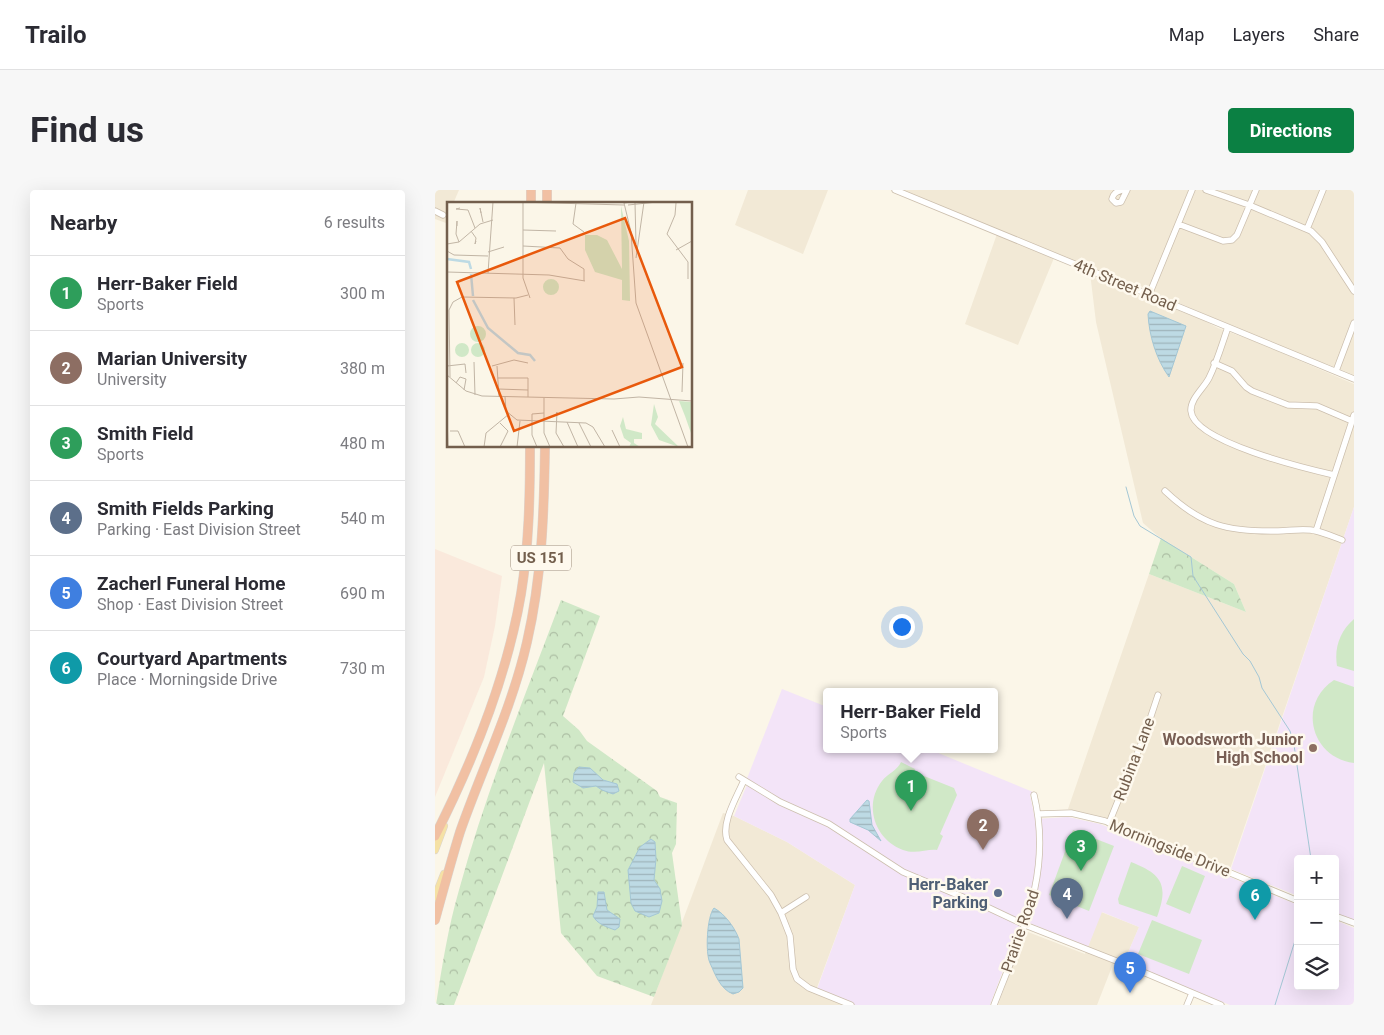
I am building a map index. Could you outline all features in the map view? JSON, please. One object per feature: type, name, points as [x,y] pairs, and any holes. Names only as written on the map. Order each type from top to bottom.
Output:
[{"type":"highway","name":"US 151","points":[[453,800],[506,660],[518,607],[525,566],[531,448]]},
{"type":"highway","name":"US 151","points":[[460,833],[520,667],[535,605],[544,514],[545,448]]},
{"type":"highway","points":[[435,836],[453,800]]},
{"type":"highway","points":[[435,920],[460,833]]},
{"type":"main road","name":"US 151","points":[[435,850],[453,800]]},
{"type":"main road","name":"US 151","points":[[435,897],[460,833]]},
{"type":"street","name":"4th Street Road","points":[[895,190],[1354,379]]},
{"type":"street","points":[[1122,190],[1114,193],[1112,196],[1116,203],[1121,202],[1127,190]]},
{"type":"street","points":[[1149,295],[1192,190]]},
{"type":"street","points":[[1207,190],[1307,229],[1320,239],[1352,281],[1354,291]]},
{"type":"street","points":[[1178,224],[1223,241],[1230,241],[1237,236],[1256,190]]},
{"type":"street","points":[[1307,229],[1323,190]]},
{"type":"street","points":[[435,211],[443,215]]},
{"type":"street","points":[[1336,371],[1354,323]]},
{"type":"street","points":[[1228,327],[1209,378],[1191,405],[1191,412],[1200,426],[1231,443],[1267,457],[1334,475]]},
{"type":"street","points":[[1214,363],[1233,371],[1246,387],[1252,391],[1288,405],[1317,406],[1353,418],[1316,530]]},
{"type":"street","points":[[1165,491],[1191,513],[1213,524],[1227,528],[1243,531],[1316,530],[1342,540]]},
{"type":"street","name":"Rubina Lane","points":[[1109,823],[1144,737],[1158,695]]},
{"type":"street","points":[[851,1005],[811,988],[798,980],[794,970],[789,936],[781,912],[771,895],[725,836],[726,823],[741,779],[779,802],[829,824],[893,866],[1025,925],[1221,1005]]},
{"type":"street","name":"Prairie Road","points":[[994,1005],[1025,925],[1039,873],[1041,845],[1034,795]]},
{"type":"street","name":"Morningside Drive","points":[[1038,814],[1073,814],[1109,823],[1296,900]]},
{"type":"street","points":[[781,912],[806,897]]},
{"type":"street","points":[[1339,917],[1354,923]]},
{"type":"street","points":[[1187,1005],[1192,993]]},
{"type":"shaded area","points":[[435,190],[459,190],[454,202],[447,202],[446,223],[435,219]]},
{"type":"shaded area","points":[[748,190],[828,190],[803,254],[735,225]]},
{"type":"shaded area","points":[[902,190],[1354,190],[1354,375],[1312,360],[1130,282],[1102,273]]},
{"type":"shaded area","points":[[997,234],[1054,258],[1018,345],[965,324]]},
{"type":"shaded area","points":[[1090,273],[1133,293],[1203,320],[1218,328],[1354,384],[1354,507],[1230,869],[1104,817],[1068,809],[1149,574],[1246,612],[1234,584],[1158,536],[1143,523],[1096,322]]},
{"type":"shaded area","name":"Woodsworth Junior High School","points":[[1354,507],[1354,922],[1339,915],[1339,855],[1294,855],[1294,894],[1231,869]]},
{"type":"shaded area","points":[[435,549],[502,576],[495,626],[484,677],[435,797]]},
{"type":"shaded area","points":[[782,689],[823,705],[823,753],[938,753],[1038,794],[1030,795],[1035,819],[1068,817],[1100,824],[1294,903],[1294,990],[1339,990],[1339,922],[1354,928],[1354,1005],[1230,1005],[1124,962],[1139,927],[1102,912],[1088,947],[1022,920],[990,1005],[855,1005],[817,989],[855,885],[787,842],[734,816],[749,780],[747,778]]},
{"type":"shaded area","points":[[723,813],[734,816],[787,842],[855,885],[815,993],[844,1005],[651,1005]]},
{"type":"shaded area","points":[[1101,912],[1139,927],[1124,962],[1115,959],[1097,1005],[998,1005],[1022,940],[1028,932],[1085,954]]},
{"type":"green space","points":[[1161,538],[1234,584],[1246,612],[1149,574]]},
{"type":"green space","points":[[561,600],[600,616],[563,716],[579,730],[587,741],[657,791],[660,797],[677,803],[676,844],[672,853],[682,925],[654,997],[597,976],[561,933],[544,763],[454,1005],[436,1005],[452,919],[481,816]]},
{"type":"green space","points":[[1354,619],[1354,671],[1337,666],[1336,653],[1342,634]]},
{"type":"green space","points":[[1334,680],[1354,687],[1354,763],[1339,759],[1328,751],[1319,741],[1314,729],[1313,715],[1315,702],[1322,690]]},
{"type":"green space","points":[[901,762],[915,769],[914,772],[954,788],[957,795],[940,834],[943,836],[937,850],[913,852],[903,850],[885,838],[875,821],[873,800],[876,790],[882,781]]},
{"type":"green space","points":[[1073,830],[1114,846],[1089,911],[1049,895]]},
{"type":"green space","points":[[1131,862],[1150,871],[1160,882],[1162,897],[1157,917],[1119,904],[1118,899]]},
{"type":"green space","points":[[1182,866],[1205,876],[1190,914],[1166,904]]},
{"type":"green space","points":[[1152,920],[1202,940],[1189,974],[1138,954]]},
{"type":"water","points":[[1150,311],[1186,326],[1169,377],[1160,363],[1154,347],[1148,314]]},
{"type":"water","points":[[579,767],[590,768],[603,780],[617,784],[619,791],[613,794],[596,786],[583,788],[573,782],[574,773]]},
{"type":"water","points":[[867,800],[869,801],[872,825],[881,841],[868,830],[850,822],[850,819]]},
{"type":"water","points":[[651,839],[655,842],[654,880],[660,889],[662,901],[659,913],[649,917],[635,911],[631,903],[628,870],[640,847]]},
{"type":"water","points":[[598,892],[604,892],[607,910],[620,919],[619,927],[615,930],[600,923],[593,916],[597,907]]},
{"type":"water","points":[[714,908],[729,922],[739,939],[743,988],[733,994],[721,985],[708,958],[708,926]]},
{"type":"waterway","points":[[1126,487],[1134,516],[1140,526],[1191,557],[1193,576],[1243,654],[1250,661],[1259,677],[1262,688],[1290,731],[1294,745],[1310,855]]},
{"type":"waterway","points":[[1275,1005],[1294,944]]},
{"type":"place","name":"Woodsworth Junior High School","points":[[1313,748]]},
{"type":"place","name":"Herr-Baker Field","points":[[911,811]]},
{"type":"place","name":"Marian University","points":[[983,850]]},
{"type":"place","name":"Smith Field","points":[[1081,871]]},
{"type":"place","name":"Herr-Baker Parking","points":[[998,893]]},
{"type":"place","name":"Smith Fields Parking","points":[[1067,919]]},
{"type":"place","name":"Courtyard Apartments","points":[[1255,920]]},
{"type":"place","name":"Zacherl Funeral Home","points":[[1130,993]]}]
